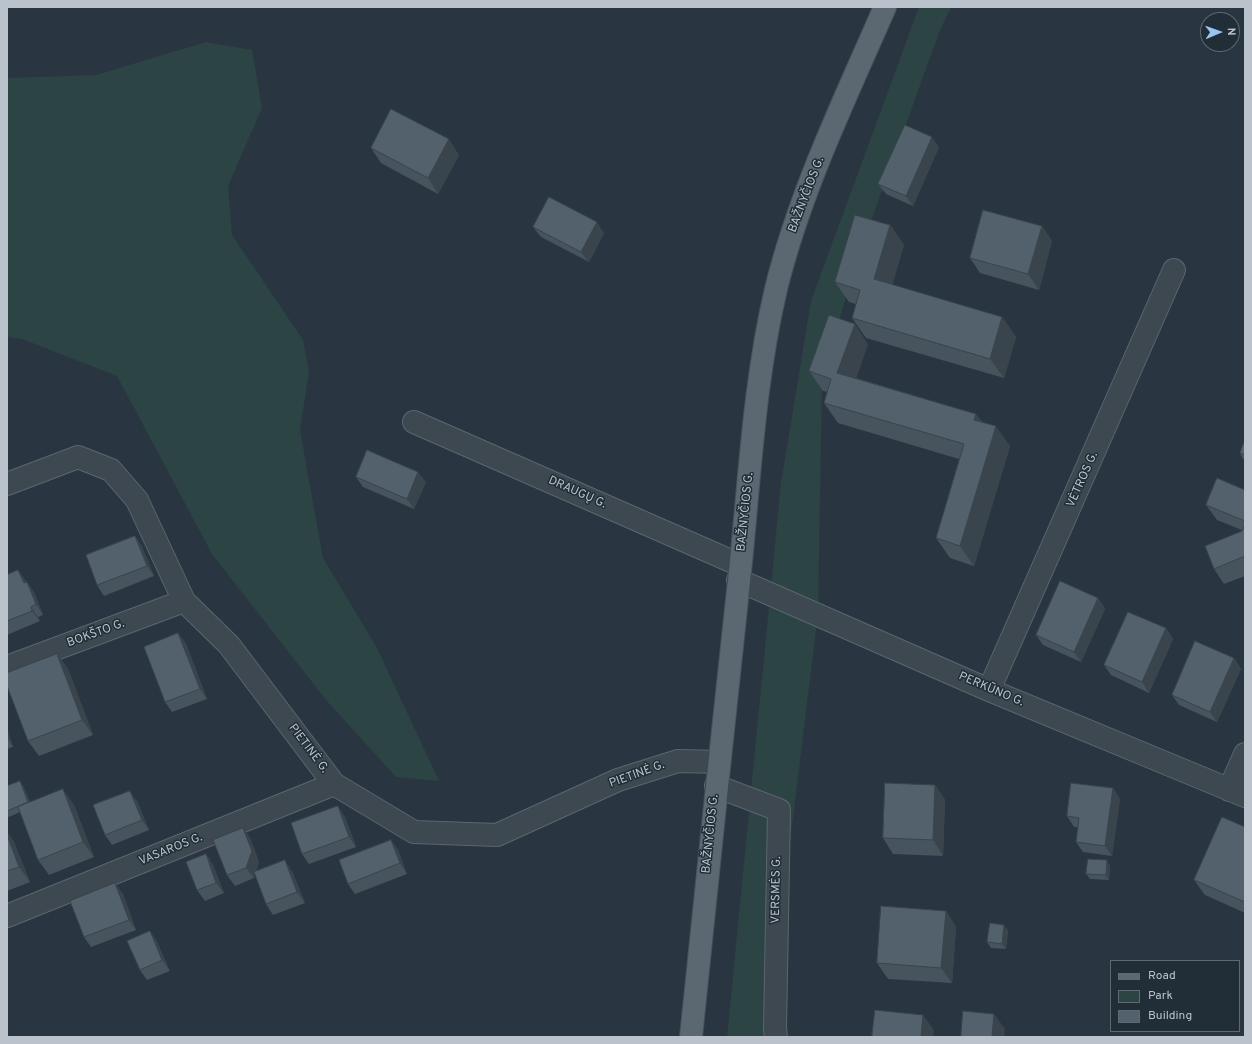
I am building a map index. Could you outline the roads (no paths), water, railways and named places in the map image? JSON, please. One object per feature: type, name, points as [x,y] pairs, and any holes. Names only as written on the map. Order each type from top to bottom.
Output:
[{"type":"main road","name":"BAŽNYČIOS G.","points":[[691,1037],[747,492],[765,352],[776,290],[795,224],[821,158],[885,7]]},
{"type":"street","name":"VĖTROS G.","points":[[989,690],[1174,270]]},
{"type":"street","name":"DRAUGŲ G.","points":[[414,422],[739,572]]},
{"type":"street","name":"PIETINĖ G.","points":[[7,484],[78,457],[111,470],[137,500],[184,601],[230,645],[334,784],[414,832],[497,835],[618,780],[678,761],[719,762]]},
{"type":"street","name":"PERKŪNO G.","points":[[739,572],[989,690],[1237,793]]},
{"type":"street","name":"BOKŠTO G.","points":[[7,667],[184,601]]},
{"type":"street","points":[[1237,793],[1245,754]]},
{"type":"street","name":"VASAROS G.","points":[[7,916],[334,784]]},
{"type":"street","name":"VERSMĖS G.","points":[[716,786],[779,810],[776,1037]]}]
